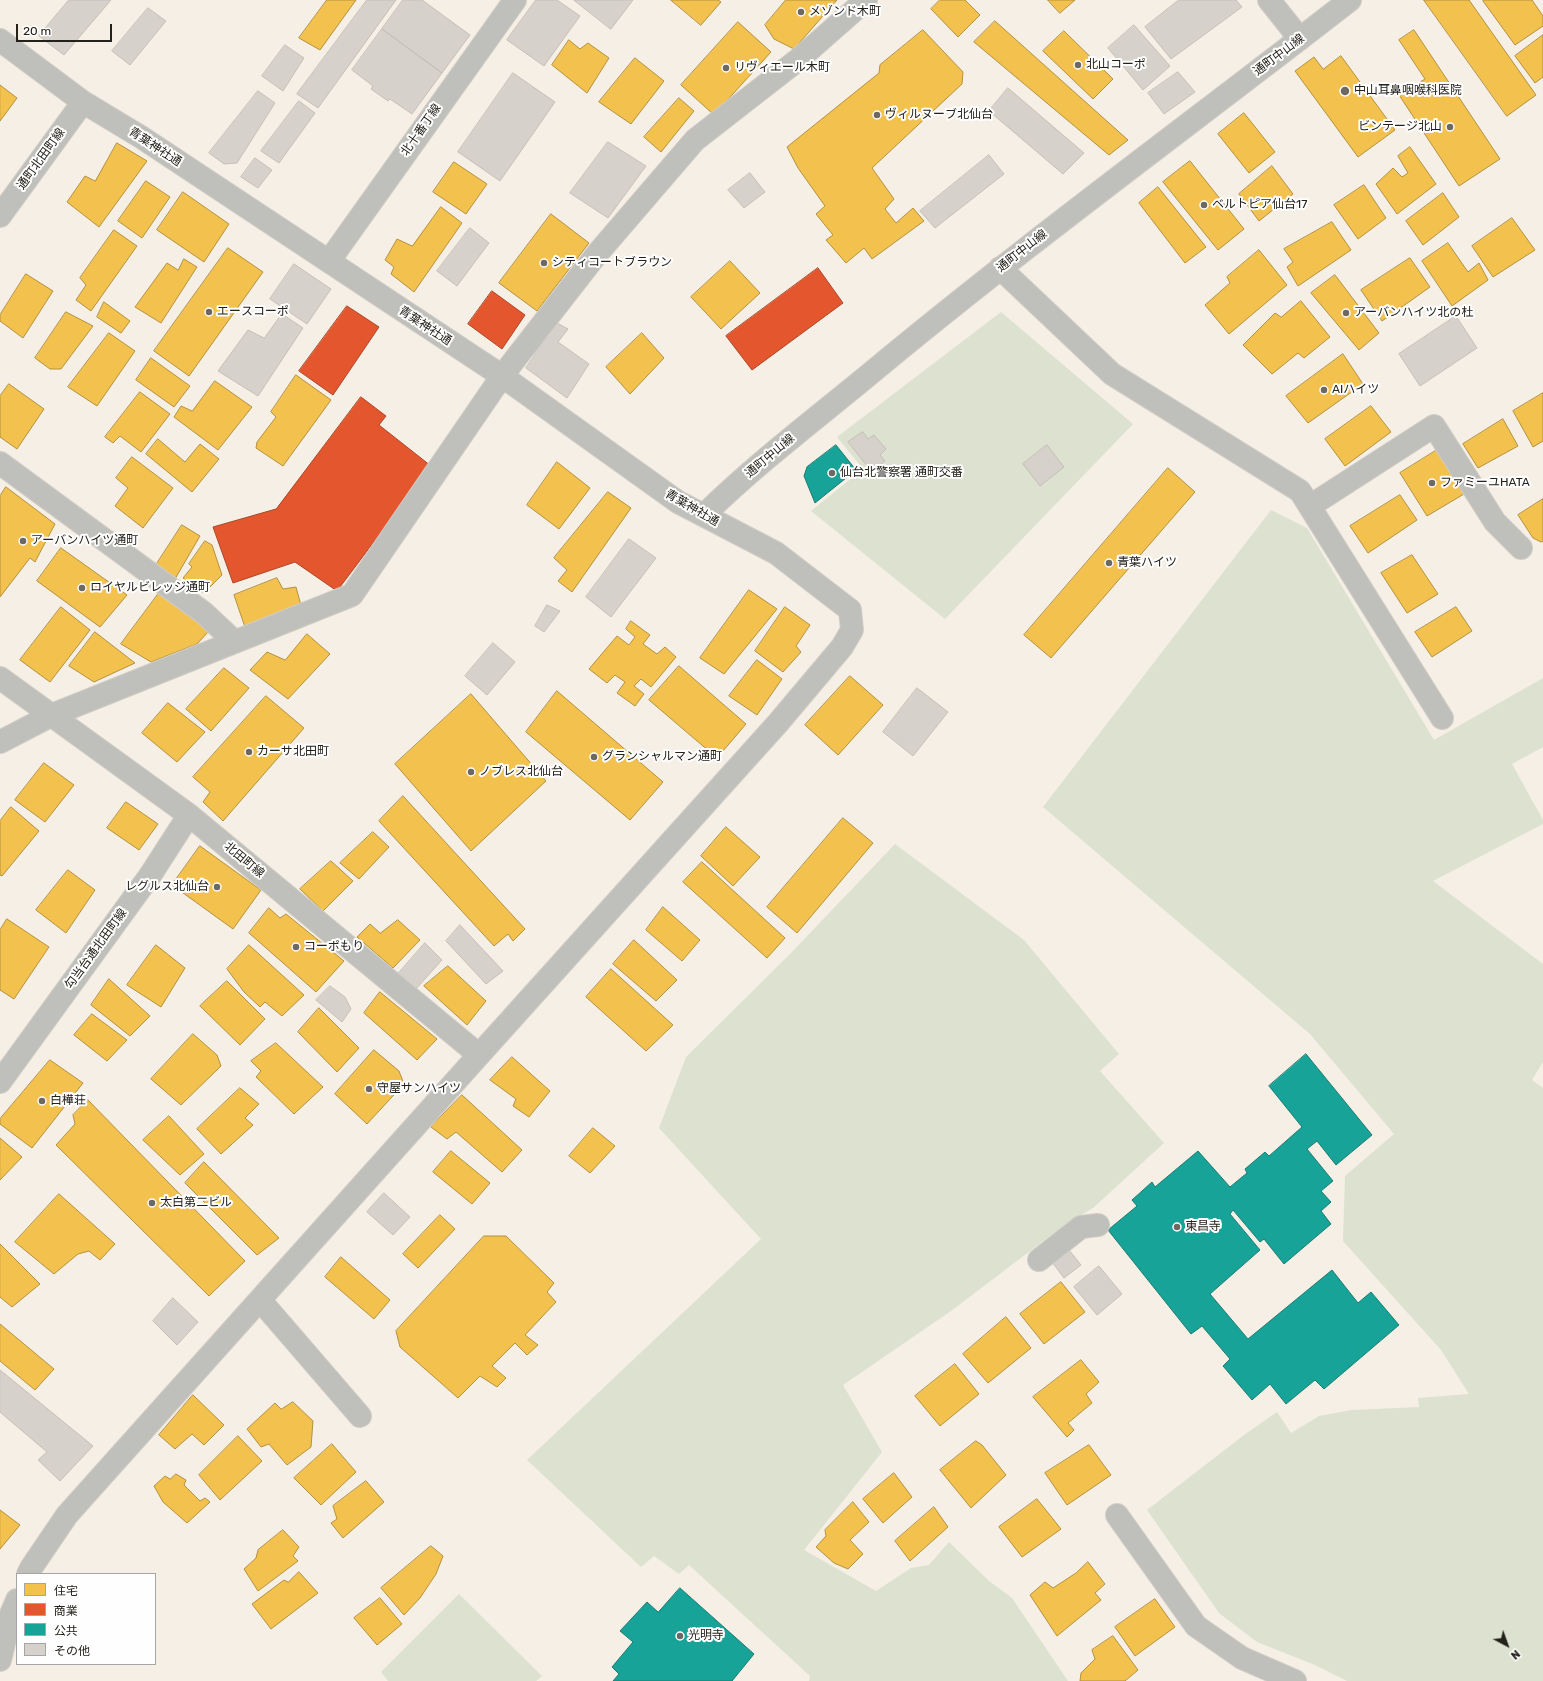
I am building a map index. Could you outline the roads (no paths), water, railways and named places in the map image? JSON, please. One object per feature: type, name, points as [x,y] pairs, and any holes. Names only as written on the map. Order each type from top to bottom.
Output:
[{"type":"street","name":"北十番丁線","points":[[329,261],[515,0]]},
{"type":"street","points":[[0,742],[52,715],[352,595],[502,376],[597,254],[695,140],[799,59],[866,0]]},
{"type":"street","points":[[1269,0],[1300,39]]},
{"type":"street","name":"通町中山線","points":[[704,515],[732,488],[1000,268],[1115,178],[1350,0]]},
{"type":"street","name":"青葉神社通","points":[[0,40],[83,102],[141,137],[502,376],[678,502],[776,553],[850,610],[852,630],[842,646],[783,717],[479,1055]]},
{"type":"street","name":"通町北田町線","points":[[0,216],[83,102]]},
{"type":"street","points":[[1000,268],[1112,374],[1300,491],[1442,718]]},
{"type":"street","points":[[1310,506],[1434,426],[1495,522],[1521,548]]},
{"type":"street","points":[[0,463],[204,613],[235,642]]},
{"type":"street","name":"北田町線","points":[[0,678],[190,815],[479,1055]]},
{"type":"street","name":"勾当台通北田町線","points":[[0,1082],[151,874],[190,815]]},
{"type":"street","points":[[28,1573],[67,1515],[479,1055]]},
{"type":"street","points":[[1039,1260],[1081,1227],[1098,1225]]},
{"type":"street","points":[[260,1300],[360,1416]]},
{"type":"street","points":[[1117,1516],[1196,1626],[1242,1658],[1295,1681]]},
{"type":"street","points":[[0,1660],[11,1614],[16,1602]]},
{"type":"place","name":"メゾンド木町","points":[[801,12]]},
{"type":"place","name":"北山コーポ","points":[[1078,65]]},
{"type":"place","name":"リヴィエール木町","points":[[726,68]]},
{"type":"place","name":"中山耳鼻咽喉科医院","points":[[1345,91]]},
{"type":"place","name":"ヴィルヌーブ北仙台","points":[[877,115]]},
{"type":"place","name":"ビンテージ北山","points":[[1450,127]]},
{"type":"place","name":"ベルトピア仙台17","points":[[1204,205]]},
{"type":"place","name":"シティコートブラウン","points":[[544,263]]},
{"type":"place","name":"エースコーポ","points":[[209,312]]},
{"type":"place","name":"アーバンハイツ北の杜","points":[[1346,313]]},
{"type":"place","name":"AIハイツ","points":[[1324,390]]},
{"type":"place","name":"仙台北警察署 通町交番","points":[[832,473]]},
{"type":"place","name":"ファミーユHATA","points":[[1432,483]]},
{"type":"place","name":"アーバンハイツ通町","points":[[23,541]]},
{"type":"place","name":"青葉ハイツ","points":[[1109,563]]},
{"type":"place","name":"ロイヤルビレッジ通町","points":[[82,588]]},
{"type":"place","name":"カーサ北田町","points":[[249,752]]},
{"type":"place","name":"グランシャルマン通町","points":[[594,757]]},
{"type":"place","name":"ノブレス北仙台","points":[[471,772]]},
{"type":"place","name":"レグルス北仙台","points":[[217,887]]},
{"type":"place","name":"コーポもり","points":[[296,947]]},
{"type":"place","name":"守屋サンハイツ","points":[[369,1089]]},
{"type":"place","name":"白樺荘","points":[[42,1101]]},
{"type":"place","name":"太白第二ビル","points":[[152,1203]]},
{"type":"place","name":"東昌寺","points":[[1177,1227]]},
{"type":"place","name":"光明寺","points":[[680,1636]]}]
